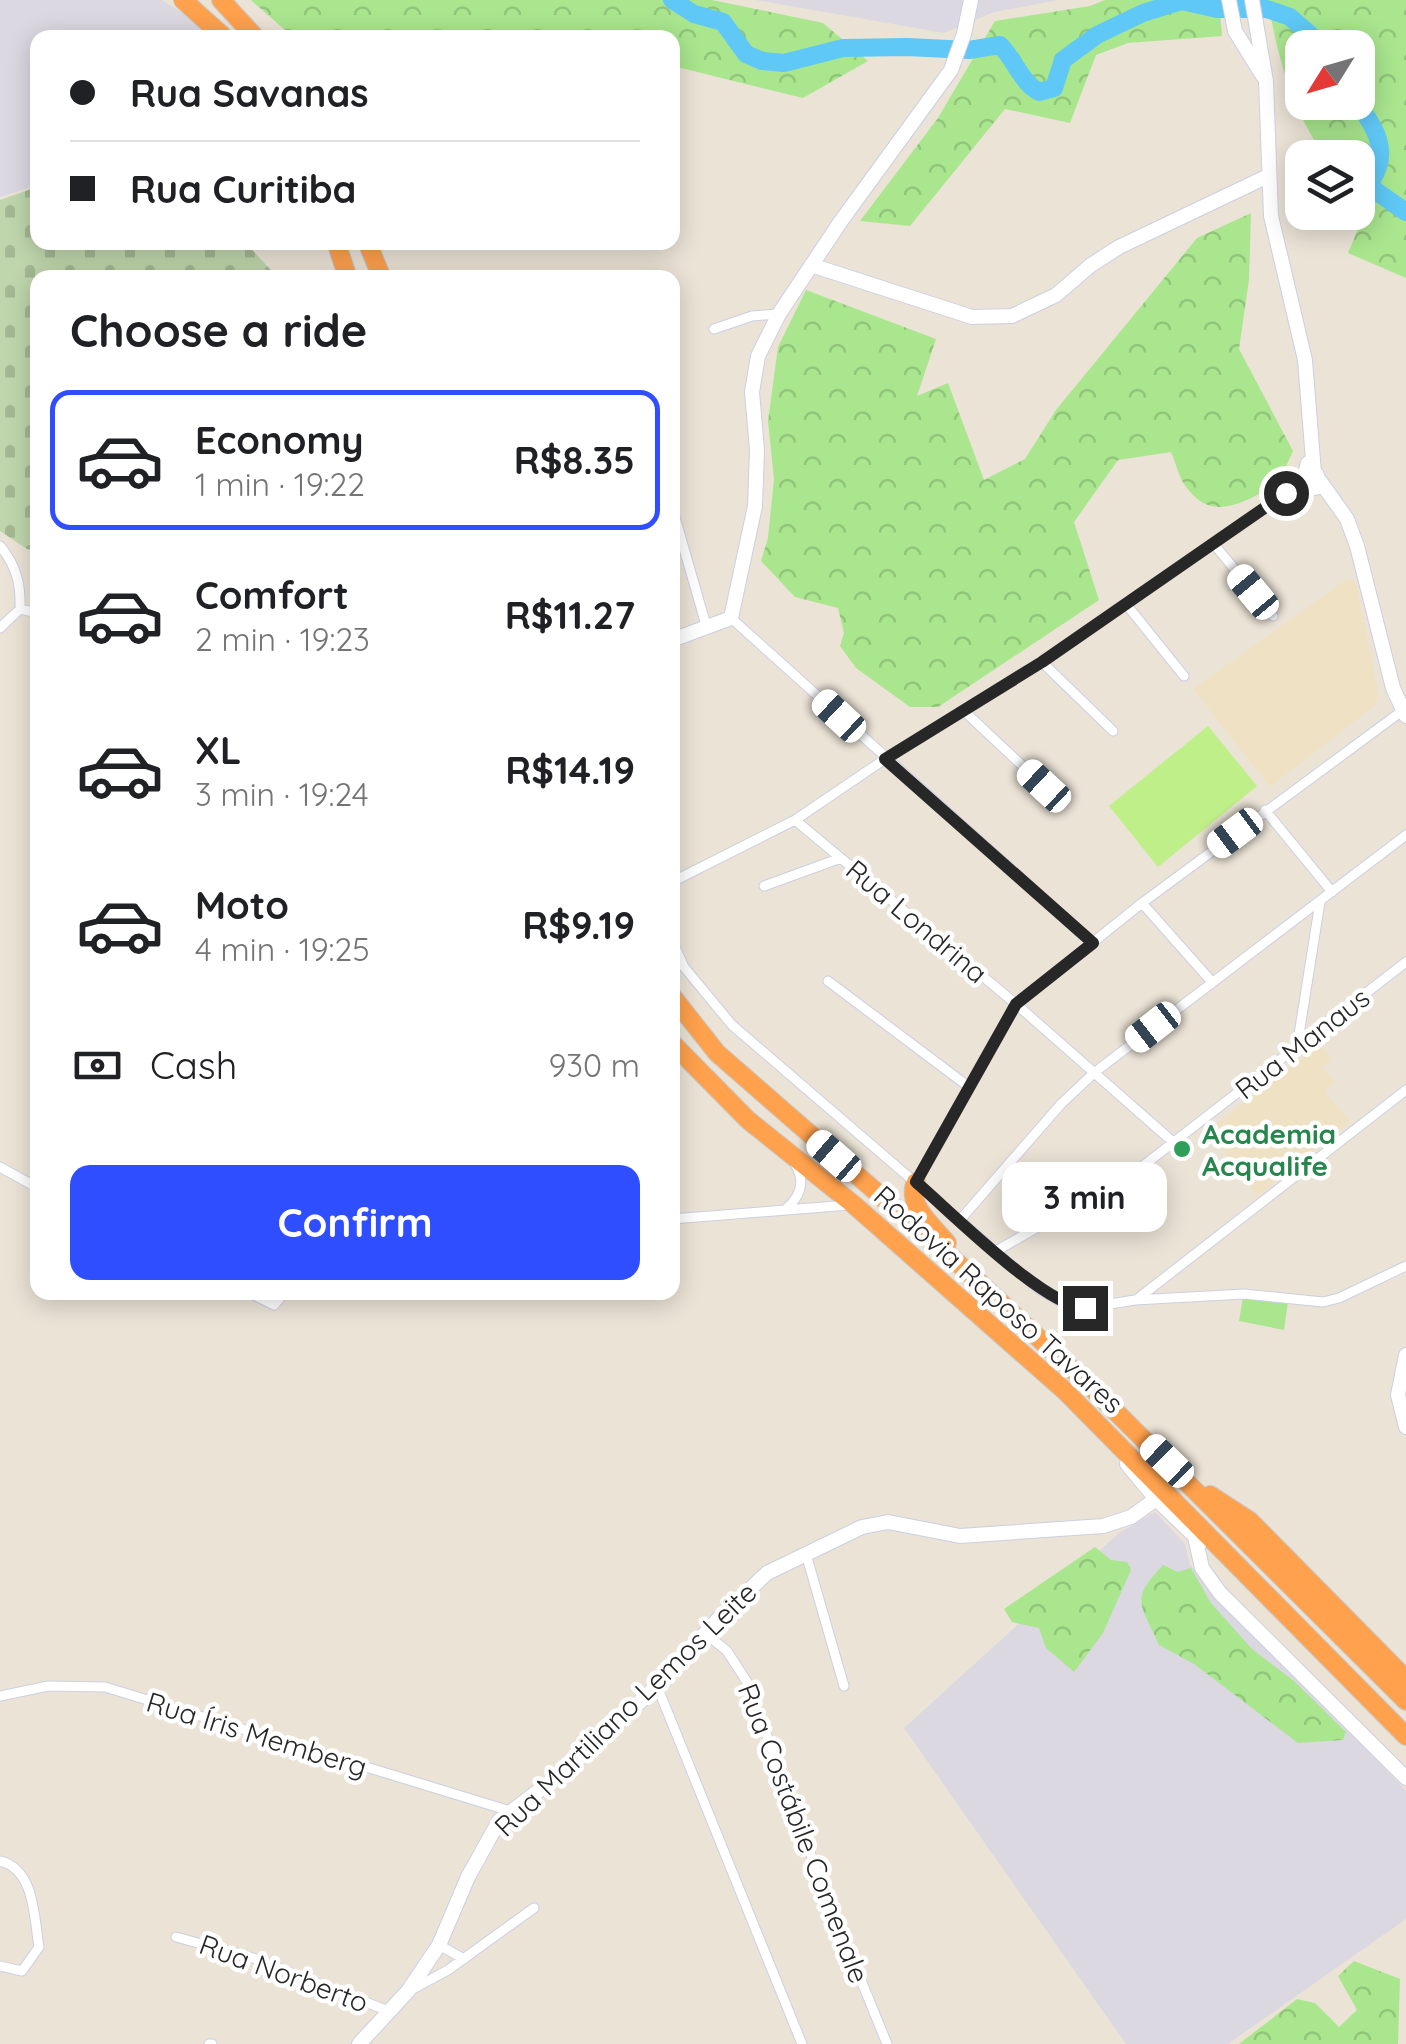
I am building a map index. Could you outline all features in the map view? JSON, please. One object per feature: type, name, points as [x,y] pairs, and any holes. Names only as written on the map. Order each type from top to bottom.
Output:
[{"type":"highway","points":[[183,0],[217,30]]},
{"type":"highway","points":[[221,0],[249,30]]},
{"type":"highway","name":"Rodovia Raposo Tavares","points":[[680,1007],[697,1030],[753,1087],[968,1272],[1192,1485],[1406,1701]]},
{"type":"highway","name":"Rodovia Raposo Tavares","points":[[680,1052],[720,1094],[854,1204],[1065,1390],[1406,1736]]},
{"type":"highway","points":[[916,1182],[911,1193],[913,1200],[968,1272]]},
{"type":"highway","points":[[1192,1485],[1238,1510],[1406,1679]]},
{"type":"street","points":[[731,618],[754,506],[758,450],[753,377],[758,356],[811,265],[957,58],[971,0]]},
{"type":"street","points":[[1228,0],[1231,20],[1266,81]]},
{"type":"street","points":[[916,1182],[1016,1004],[1266,810],[1404,714],[1347,519],[1312,482],[1307,376],[1276,248],[1268,176],[1266,81],[1252,0]]},
{"type":"street","points":[[811,265],[972,318],[1012,316],[1056,295],[1119,246],[1268,176]]},
{"type":"street","points":[[714,330],[752,316],[779,314]]},
{"type":"street","points":[[680,877],[794,820],[1042,662],[1270,505],[1312,482]]},
{"type":"street","points":[[680,535],[706,625]]},
{"type":"street","points":[[1213,544],[1273,616]]},
{"type":"street","points":[[0,546],[13,561],[21,590],[20,609],[0,628]]},
{"type":"street","points":[[1126,604],[1184,676]]},
{"type":"street","points":[[20,609],[30,611]]},
{"type":"street","points":[[680,636],[731,618]]},
{"type":"street","points":[[731,618],[1093,943]]},
{"type":"street","points":[[1042,662],[1113,731]]},
{"type":"street","points":[[964,711],[1044,786]]},
{"type":"street","points":[[1266,810],[1332,892]]},
{"type":"street","name":"Rua Londrina","points":[[794,820],[1016,1004],[1174,1142]]},
{"type":"street","points":[[960,1220],[1095,1072],[1406,835]]},
{"type":"street","points":[[764,886],[841,858]]},
{"type":"street","points":[[1297,1047],[1320,902]]},
{"type":"street","points":[[1142,903],[1212,982]]},
{"type":"street","points":[[680,958],[732,1026],[1038,1289],[1066,1305],[1085,1308],[1135,1300],[1244,1294],[1332,1301],[1406,1266]]},
{"type":"street","name":"Rua Manaus","points":[[996,1251],[1128,1176],[1406,962]]},
{"type":"street","points":[[828,981],[969,1087]]},
{"type":"street","points":[[1135,1300],[1406,1090]]},
{"type":"street","points":[[783,1146],[799,1170],[800,1181],[798,1199],[786,1209]]},
{"type":"street","points":[[0,1168],[30,1184]]},
{"type":"street","points":[[680,1218],[854,1204]]},
{"type":"street","points":[[1406,1355],[1398,1395],[1406,1427]]},
{"type":"street","points":[[1065,1390],[1156,1499],[1287,1615]]},
{"type":"street","name":"Rua Martiliano Lemos Leite","points":[[359,2044],[408,1991],[439,1945],[499,1820],[571,1766],[767,1574],[862,1526],[878,1522],[960,1536],[1102,1526],[1130,1517],[1156,1499]]},
{"type":"street","points":[[1195,1537],[1202,1568],[1220,1593],[1406,1778]]},
{"type":"street","points":[[806,1554],[844,1686]]},
{"type":"street","name":"Rua Costábile Comenale","points":[[706,1634],[727,1651],[747,1682],[818,1874],[887,2044]]},
{"type":"street","name":"Rua Íris Memberg","points":[[0,1696],[48,1686],[104,1687],[510,1812]]},
{"type":"street","points":[[656,1686],[802,2044]]},
{"type":"street","points":[[0,1861],[11,1864],[22,1874],[29,1891],[39,1948],[22,1971],[0,1966]]},
{"type":"street","name":"Rua Martiliano Lemos Leite","points":[[408,1991],[464,1958],[534,1908]]},
{"type":"street","name":"Rua Norberto","points":[[176,1937],[253,1958],[391,2012]]},
{"type":"street","points":[[439,1945],[464,1958]]},
{"type":"shaded area","points":[[0,0],[162,0],[202,30],[30,30],[30,187],[0,197]]},
{"type":"shaded area","points":[[756,0],[1059,0],[994,12],[944,33]]},
{"type":"shaded area","points":[[1347,579],[1356,582],[1378,693],[1376,705],[1270,787],[1193,689]]},
{"type":"shaded area","points":[[1320,1045],[1332,1059],[1322,1068],[1335,1082],[1325,1091],[1350,1122],[1257,1196],[1208,1130]]},
{"type":"shaded area","points":[[1155,1512],[1185,1544],[1190,1565],[1406,1791],[1406,1919],[1228,2044],[1126,2044],[904,1728],[1119,1533]]},
{"type":"green space","points":[[251,0],[712,0],[823,23],[868,61],[803,98],[680,68],[680,30],[285,30]]},
{"type":"green space","points":[[1105,0],[1219,0],[1222,36],[1128,43],[1096,55],[1070,123],[1005,109],[910,226],[860,221],[938,118],[995,21],[1090,6]]},
{"type":"green space","points":[[1268,0],[1406,0],[1406,278],[1348,253],[1358,230],[1375,230],[1375,140],[1314,140],[1304,120],[1375,120],[1375,30],[1285,30],[1285,73]]},
{"type":"green space","points":[[30,189],[30,250],[252,250],[271,270],[30,270],[30,550],[0,531],[0,200]]},
{"type":"green space","points":[[1251,213],[1249,280],[1239,349],[1293,451],[1278,484],[1243,502],[1220,507],[1197,499],[1187,488],[1171,452],[1118,460],[1074,522],[1099,600],[938,707],[910,707],[856,668],[840,646],[844,633],[838,608],[795,597],[761,561],[768,538],[774,479],[768,421],[778,347],[806,290],[936,339],[917,396],[948,383],[984,480],[1025,459],[1056,410],[1197,238]]},
{"type":"green space","points":[[1208,726],[1257,786],[1158,867],[1109,806]]},
{"type":"green space","points":[[1243,1297],[1288,1301],[1284,1330],[1239,1321]]},
{"type":"green space","points":[[1095,1547],[1111,1560],[1127,1562],[1131,1570],[1103,1633],[1074,1672],[1046,1648],[1039,1628],[1012,1622],[1004,1609]]},
{"type":"green space","points":[[1163,1565],[1178,1572],[1191,1568],[1211,1603],[1252,1649],[1294,1681],[1346,1732],[1343,1740],[1298,1743],[1194,1664],[1159,1645],[1143,1611],[1142,1595]]},
{"type":"green space","points":[[1354,1961],[1400,1979],[1398,2044],[1239,2044],[1297,1999],[1315,2003],[1339,2027],[1357,2010],[1338,1976]]},
{"type":"waterway","points":[[672,0],[694,14],[723,22],[746,54],[762,61],[784,63],[843,48],[969,50],[1000,45],[1027,83],[1039,92],[1054,88],[1063,60],[1097,35],[1143,13],[1182,1],[1217,9],[1267,9],[1290,17],[1305,30]]},
{"type":"waterway","points":[[1369,120],[1380,150],[1371,181],[1373,189],[1406,212]]},
{"type":"place","name":"Academia Acqualife","points":[[1182,1149]]},
{"type":"route","points":[[1085,1308],[1066,1305],[1038,1289],[916,1182],[1016,1004],[1093,943],[885,759],[1042,662],[1286,493]]}]
